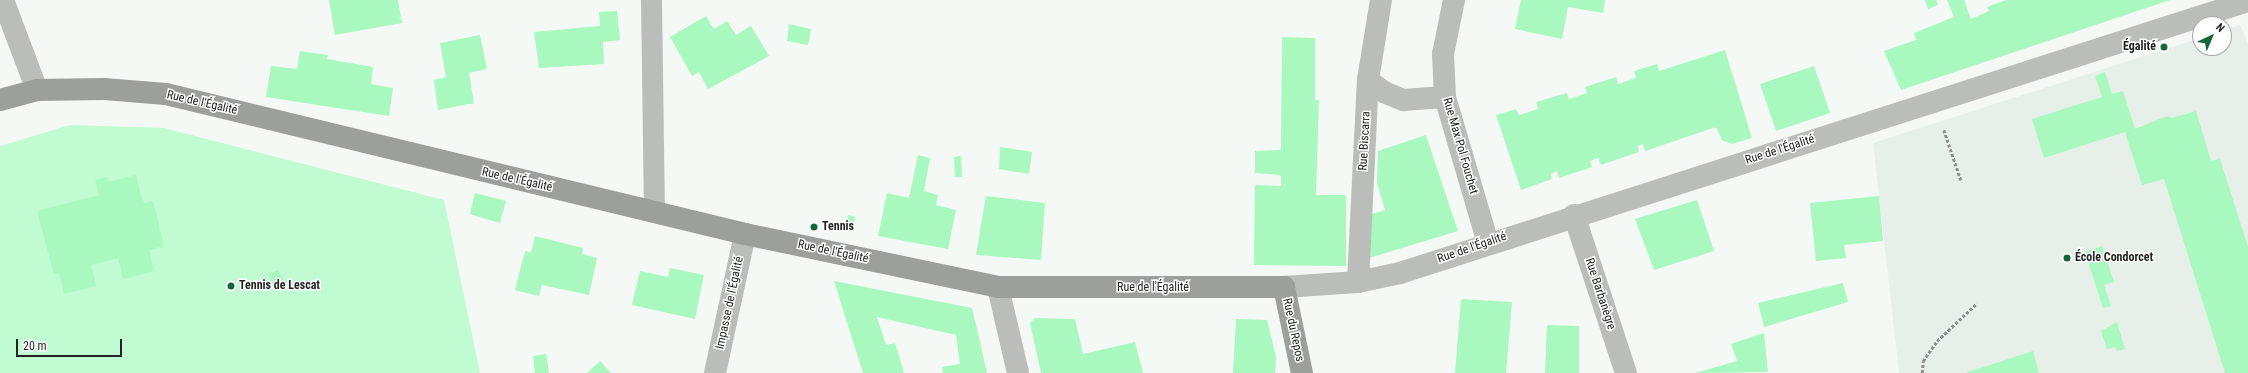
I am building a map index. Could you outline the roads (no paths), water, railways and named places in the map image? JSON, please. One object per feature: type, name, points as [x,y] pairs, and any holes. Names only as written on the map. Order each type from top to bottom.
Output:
[{"type":"street","points":[[3,0],[37,90]]},
{"type":"street","name":"Rue Biscarra","points":[[1358,282],[1368,80],[1381,0]]},
{"type":"street","name":"Rue Max Pol Fouchet","points":[[1454,0],[1443,54],[1445,97],[1488,243]]},
{"type":"street","name":"Rue de l'Égalité","points":[[0,100],[37,90],[104,89],[166,94],[745,234],[998,287],[1284,287],[1358,282],[1400,273],[1574,215],[2248,1]]},
{"type":"street","points":[[1368,80],[1384,92],[1403,100],[1445,97]]},
{"type":"street","name":"Rue Barbanègre","points":[[1574,215],[1626,373]]},
{"type":"street","name":"Impasse de l'Égalité","points":[[715,373],[745,234]]},
{"type":"street","points":[[998,287],[1018,373]]},
{"type":"street","name":"Rue du Repos","points":[[1284,287],[1302,373]]},
{"type":"lane","points":[[651,0],[654,212]]},
{"type":"place","name":"Égalité","points":[[2164,47]]},
{"type":"place","name":"Tennis","points":[[814,227]]},
{"type":"place","name":"École Condorcet","points":[[2067,258]]},
{"type":"place","name":"Tennis de Lescat","points":[[231,286]]}]
